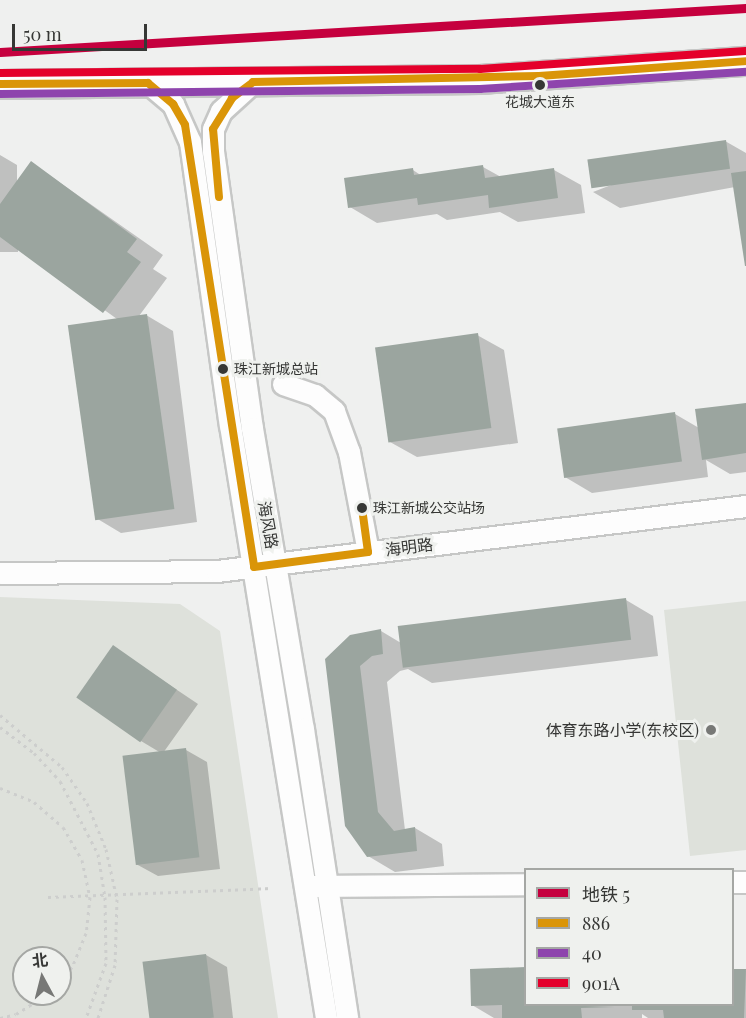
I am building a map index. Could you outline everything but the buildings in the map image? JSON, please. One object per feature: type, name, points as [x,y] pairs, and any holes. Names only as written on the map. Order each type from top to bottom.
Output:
[{"type":"main road","points":[[0,84],[516,77],[746,61]]},
{"type":"street","name":"海风路","points":[[253,82],[221,111],[213,129],[213,151],[275,565],[317,886],[326,1018]]},
{"type":"street","name":"海风路","points":[[148,83],[173,104],[190,142],[254,567],[317,886],[347,1018]]},
{"type":"street","points":[[283,384],[315,395],[334,411],[349,452],[368,552]]},
{"type":"street","name":"海明路","points":[[0,573],[156,574],[254,567],[746,506]]},
{"type":"street","points":[[317,886],[524,884]]},
{"type":"path","points":[[0,715],[62,767],[87,803],[106,849],[117,899],[115,965],[98,1018]]},
{"type":"path","points":[[0,727],[34,753],[60,781],[98,854],[105,897],[106,963],[86,1018]]},
{"type":"path","points":[[0,788],[34,802],[63,827],[82,860],[90,897],[87,933],[72,967]]},
{"type":"path","points":[[48,897],[105,897],[272,888]]},
{"type":"path","points":[[0,1018],[16,1014],[29,1006]]},
{"type":"shaded area","points":[[0,597],[180,604],[220,631],[278,1018],[0,1018]]},
{"type":"shaded area","name":"体育东路小学(东校区)","points":[[746,601],[746,850],[690,856],[664,610]]},
{"type":"metro line","name":"5","points":[[0,52],[746,8]]},
{"type":"transit line","name":"901A","points":[[0,73],[480,69],[745,51]]},
{"type":"transit line","name":"886","points":[[219,197],[213,129],[232,98],[253,82],[539,76],[746,61]]},
{"type":"transit line","name":"40","points":[[0,94],[480,89],[746,72]]},
{"type":"transit line","name":"886","points":[[0,84],[148,83],[173,104],[185,125],[254,567],[368,552],[362,508]]},
{"type":"place","name":"花城大道东","points":[[540,85]]},
{"type":"place","name":"珠江新城总站","points":[[223,369]]},
{"type":"place","name":"珠江新城公交站场","points":[[362,508]]},
{"type":"place","name":"体育东路小学(东校区)","points":[[711,730]]}]
